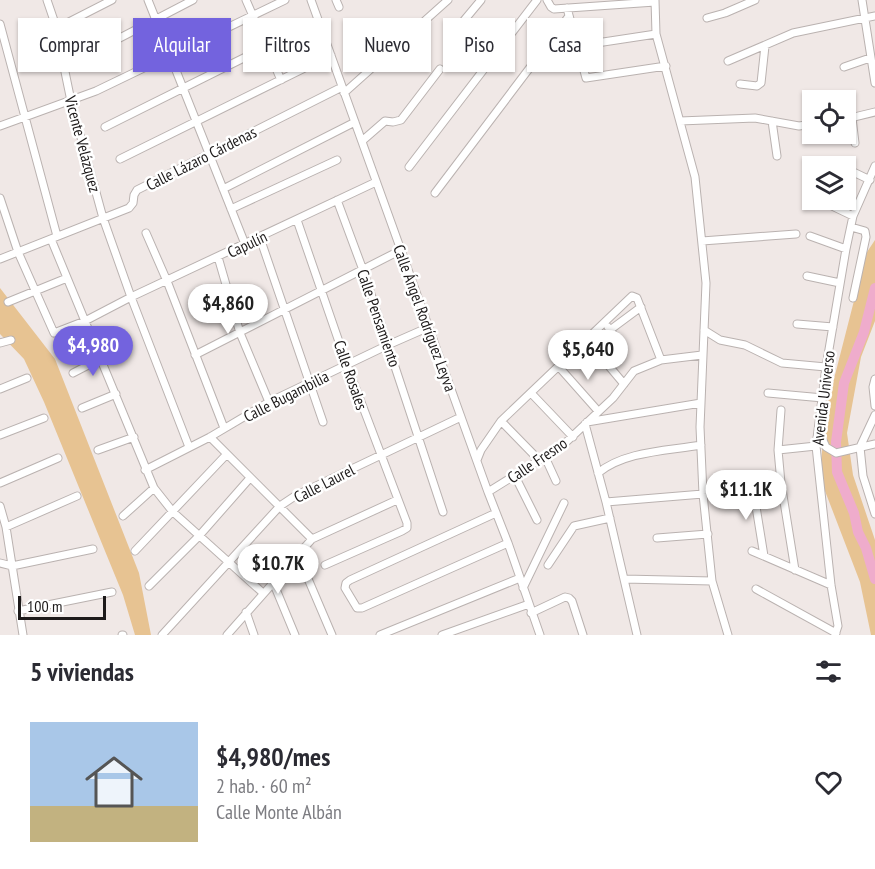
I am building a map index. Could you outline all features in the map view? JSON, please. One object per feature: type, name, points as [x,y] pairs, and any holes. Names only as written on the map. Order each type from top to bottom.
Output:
[{"type":"street","name":"Vicente Velázquez","points":[[47,0],[53,18]]},
{"type":"street","points":[[77,18],[112,0]]},
{"type":"street","points":[[148,0],[155,18],[193,0]]},
{"type":"street","points":[[246,0],[251,16]]},
{"type":"street","points":[[231,26],[285,0]]},
{"type":"street","name":"Calle Ángel Rodríguez Leyva","points":[[311,0],[317,18]]},
{"type":"street","name":"Calle Lázaro Cárdenas","points":[[0,259],[129,208],[137,190],[208,153],[343,90],[448,0]]},
{"type":"street","points":[[466,18],[481,0]]},
{"type":"street","points":[[409,167],[537,0]]},
{"type":"street","points":[[707,18],[755,0]]},
{"type":"street","points":[[862,0],[875,83]]},
{"type":"street","points":[[549,4],[568,12],[655,1],[656,34],[695,177],[706,283],[701,403],[703,494],[712,581],[728,635]]},
{"type":"street","points":[[564,18],[568,12]]},
{"type":"street","points":[[568,12],[570,18]]},
{"type":"street","points":[[728,61],[793,33],[875,16]]},
{"type":"street","points":[[0,24],[26,117],[54,238],[67,278],[102,358],[145,470],[154,488],[173,512],[263,593]]},
{"type":"street","points":[[603,41],[656,34]]},
{"type":"street","points":[[740,84],[757,86],[761,83],[765,46]]},
{"type":"street","name":"Calle Ángel Rodríguez Leyva","points":[[331,56],[540,635]]},
{"type":"street","points":[[105,127],[243,58]]},
{"type":"street","points":[[844,67],[872,62]]},
{"type":"street","points":[[584,72],[586,78],[590,79],[666,66]]},
{"type":"street","points":[[362,141],[385,121],[401,120],[440,69]]},
{"type":"street","points":[[435,193],[527,71]]},
{"type":"street","name":"Vicente Velázquez","points":[[65,72],[103,218],[130,297]]},
{"type":"street","points":[[0,126],[71,101],[135,72]]},
{"type":"street","points":[[176,72],[244,244]]},
{"type":"street","points":[[277,72],[281,80]]},
{"type":"street","points":[[120,159],[298,72]]},
{"type":"street","points":[[856,116],[875,112]]},
{"type":"street","points":[[680,122],[745,118],[802,126]]},
{"type":"street","points":[[772,121],[777,156]]},
{"type":"street","points":[[223,189],[355,122]]},
{"type":"street","points":[[231,209],[337,160]]},
{"type":"street","name":"Avenida Universo","points":[[835,634],[838,627],[831,585],[816,446],[824,398],[826,367],[846,249],[853,216],[875,166]]},
{"type":"street","points":[[856,173],[870,180]]},
{"type":"street","name":"Capulín","points":[[34,292],[54,333],[85,321],[130,297],[218,258],[376,182]]},
{"type":"street","points":[[864,192],[875,192]]},
{"type":"street","points":[[0,198],[34,292]]},
{"type":"street","name":"Calle Pensamiento","points":[[337,200],[420,436],[443,512]]},
{"type":"street","points":[[840,210],[853,216]]},
{"type":"street","name":"Calle Rosales","points":[[297,220],[347,365],[407,523],[407,528],[325,565]]},
{"type":"street","points":[[851,227],[865,231],[866,237],[853,298]]},
{"type":"street","points":[[146,233],[224,428]]},
{"type":"street","points":[[702,241],[796,234]]},
{"type":"street","points":[[810,236],[846,249]]},
{"type":"street","points":[[260,238],[323,422]]},
{"type":"street","points":[[195,355],[401,250]]},
{"type":"street","points":[[218,258],[240,333],[269,402]]},
{"type":"street","points":[[807,276],[840,284]]},
{"type":"street","points":[[8,302],[67,278]]},
{"type":"street","points":[[477,460],[481,450],[501,421],[632,296],[637,297],[661,360]]},
{"type":"street","points":[[130,297],[189,447]]},
{"type":"street","points":[[610,330],[641,307]]},
{"type":"street","points":[[605,323],[617,340]]},
{"type":"street","points":[[797,324],[833,327]]},
{"type":"street","name":"Calle Bugambilia","points":[[145,470],[210,437],[269,402],[429,327]]},
{"type":"street","points":[[704,330],[720,340],[745,345],[782,363],[826,367]]},
{"type":"street","points":[[0,343],[11,340]]},
{"type":"street","points":[[587,340],[624,384]]},
{"type":"street","name":"Calle Fresno","points":[[488,492],[573,437],[634,371],[661,360],[702,355]]},
{"type":"street","points":[[73,373],[102,358]]},
{"type":"street","points":[[559,367],[598,411]]},
{"type":"street","points":[[0,389],[27,378]]},
{"type":"street","points":[[875,379],[873,387],[875,406]]},
{"type":"street","points":[[531,393],[573,437]]},
{"type":"street","points":[[768,393],[824,398]]},
{"type":"street","points":[[82,408],[116,394]]},
{"type":"street","points":[[637,635],[586,423],[701,403]]},
{"type":"street","points":[[781,410],[778,450],[795,570]]},
{"type":"street","points":[[875,415],[860,447],[863,476],[872,494],[875,514]]},
{"type":"street","name":"Calle Laurel","points":[[162,635],[230,564],[280,506],[295,496],[461,417]]},
{"type":"street","points":[[0,435],[44,418]]},
{"type":"street","points":[[501,421],[542,459],[556,481]]},
{"type":"street","points":[[819,432],[826,447],[836,453],[875,444]]},
{"type":"street","points":[[98,450],[134,437]]},
{"type":"street","points":[[210,437],[312,538]]},
{"type":"street","points":[[598,473],[621,459],[701,445]]},
{"type":"street","points":[[778,450],[816,446]]},
{"type":"street","points":[[135,551],[226,455]]},
{"type":"street","points":[[0,483],[58,458]]},
{"type":"street","points":[[516,476],[537,520]]},
{"type":"street","points":[[149,586],[199,536],[250,478]]},
{"type":"street","points":[[753,483],[764,556]]},
{"type":"street","points":[[123,516],[154,488]]},
{"type":"street","points":[[606,502],[703,494]]},
{"type":"street","points":[[4,525],[77,496]]},
{"type":"street","points":[[227,635],[312,538],[397,500]]},
{"type":"street","points":[[524,588],[564,503]]},
{"type":"street","points":[[0,506],[23,635]]},
{"type":"street","points":[[496,513],[346,583],[345,588],[354,605],[362,608],[508,543]]},
{"type":"street","points":[[548,565],[573,526],[610,518]]},
{"type":"street","points":[[657,538],[708,534]]},
{"type":"street","points":[[0,563],[12,566],[93,549]]},
{"type":"street","points":[[752,551],[831,585]]},
{"type":"street","points":[[297,554],[332,635]]},
{"type":"street","points":[[380,635],[520,578]]},
{"type":"street","points":[[624,579],[712,581]]},
{"type":"street","points":[[273,582],[295,635]]},
{"type":"street","points":[[756,589],[835,634]]},
{"type":"street","points":[[18,611],[112,592]]},
{"type":"street","points":[[531,613],[565,597],[569,598],[583,635]]},
{"type":"street","points":[[442,635],[529,604]]},
{"type":"street","points":[[246,612],[254,635]]},
{"type":"shaded area","points":[[875,240],[875,321],[861,357],[847,433],[853,475],[875,540],[875,635],[871,635],[860,582],[820,478],[825,414],[867,252]]},
{"type":"shaded area","points":[[0,288],[55,359],[139,573],[151,635],[135,635],[123,595],[44,402],[24,359],[0,334]]},
{"type":"waterway","points":[[875,288],[864,332],[844,383],[836,442],[837,472],[854,513],[858,532],[866,548],[875,579]]}]
